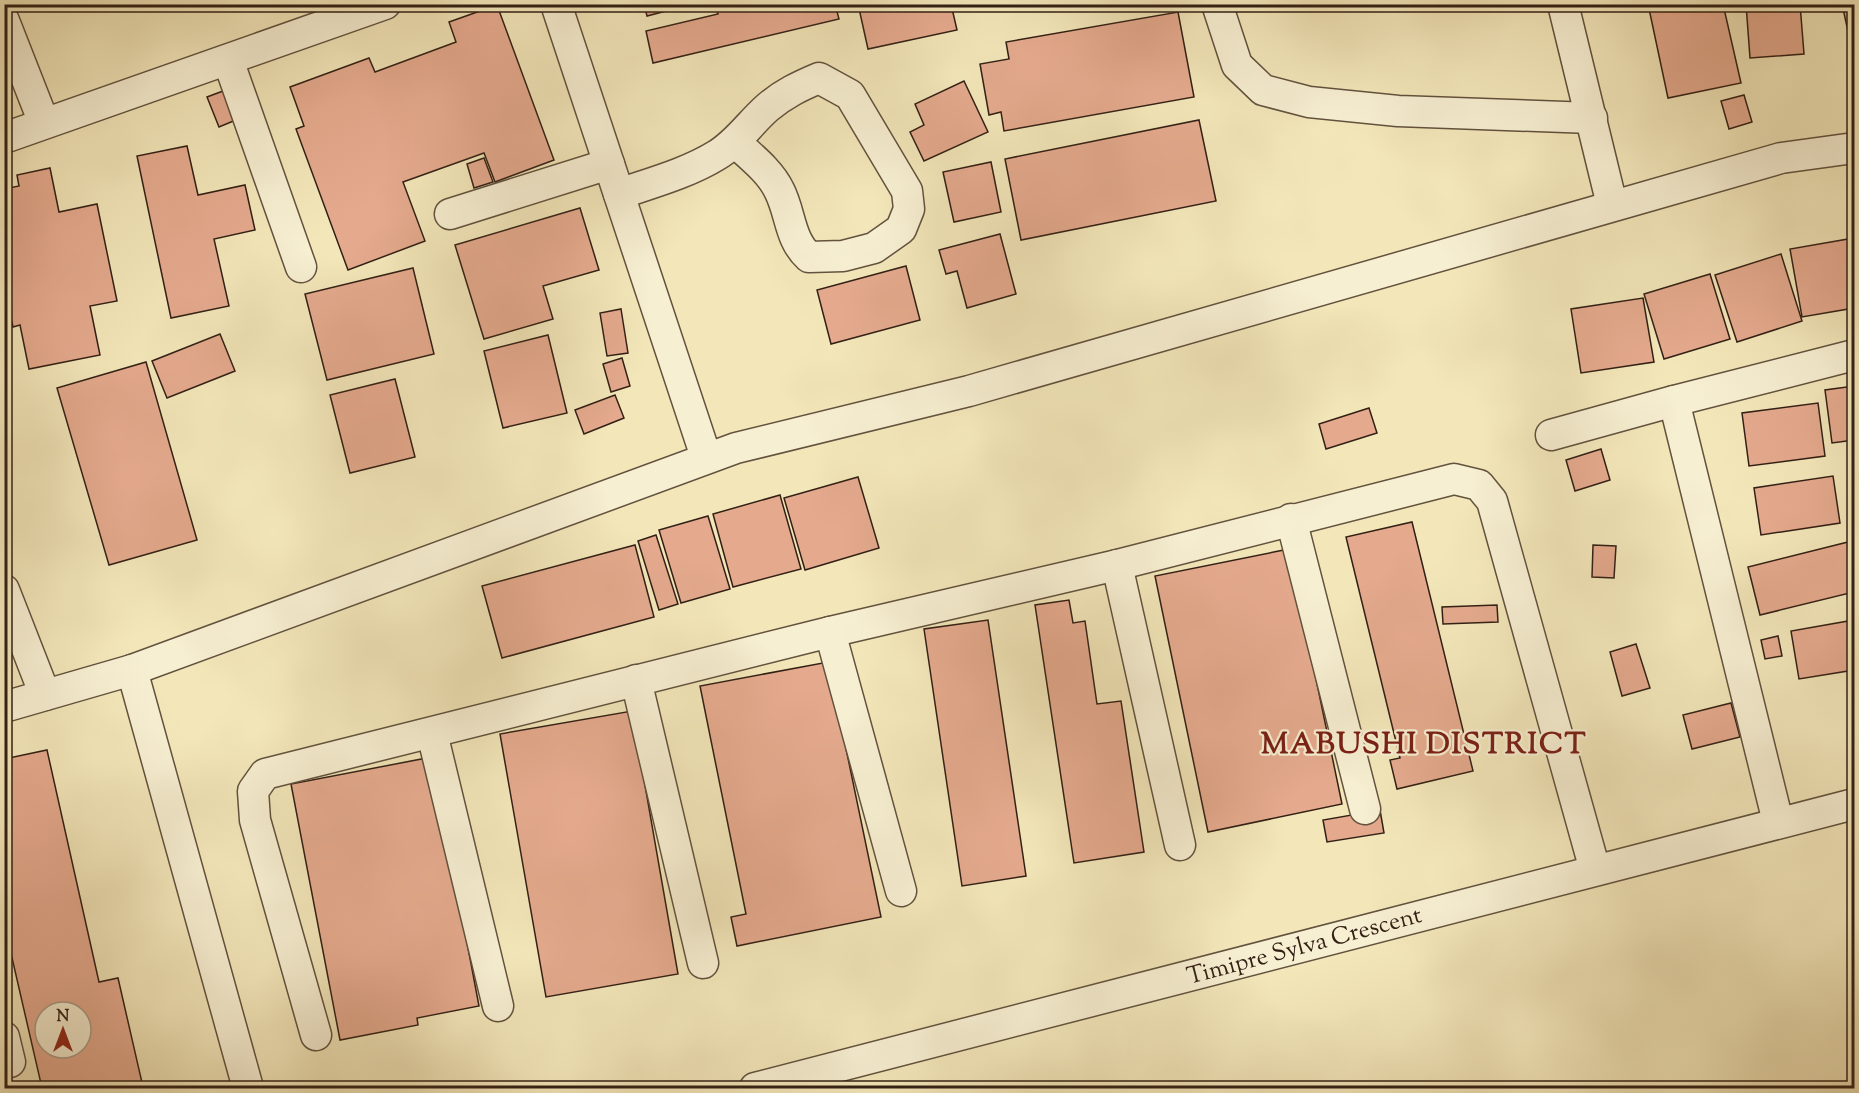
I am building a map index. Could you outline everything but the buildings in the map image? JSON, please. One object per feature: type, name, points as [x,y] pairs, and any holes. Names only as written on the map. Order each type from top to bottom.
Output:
[{"type":"street","points":[[4,138],[385,4]]},
{"type":"street","points":[[556,4],[706,457]]},
{"type":"street","points":[[1217,4],[1237,65],[1263,90],[1309,102],[1398,111],[1592,118]]},
{"type":"street","points":[[1563,4],[1612,205]]},
{"type":"street","points":[[4,21],[45,123]]},
{"type":"street","points":[[228,60],[301,267]]},
{"type":"street","points":[[619,194],[676,175],[717,155],[735,142],[769,107],[792,89],[819,78],[849,95],[907,191],[909,210],[901,229],[874,248],[843,256],[809,257],[797,246],[779,189],[763,168],[735,142]]},
{"type":"street","points":[[4,706],[132,670],[706,457],[981,388],[1781,158],[1854,148]]},
{"type":"street","points":[[450,214],[609,164]]},
{"type":"street","points":[[1551,435],[1854,355]]},
{"type":"street","points":[[1674,401],[1778,822]]},
{"type":"street","points":[[316,1035],[255,820],[253,791],[265,774],[830,632],[1116,565],[1454,479],[1479,485],[1492,501],[1595,870]]},
{"type":"street","points":[[1291,519],[1365,809]]},
{"type":"street","points":[[1116,565],[1180,845]]},
{"type":"street","points":[[4,590],[45,695]]},
{"type":"street","points":[[830,632],[901,891]]},
{"type":"street","points":[[132,670],[248,1089]]},
{"type":"street","points":[[636,680],[703,963]]},
{"type":"street","points":[[432,733],[498,1006]]},
{"type":"street","name":"Timipre Sylva Crescent","points":[[755,1089],[1854,804]]},
{"type":"district","name":"MABUSHI DISTRICT","points":[[1424,743]]}]
